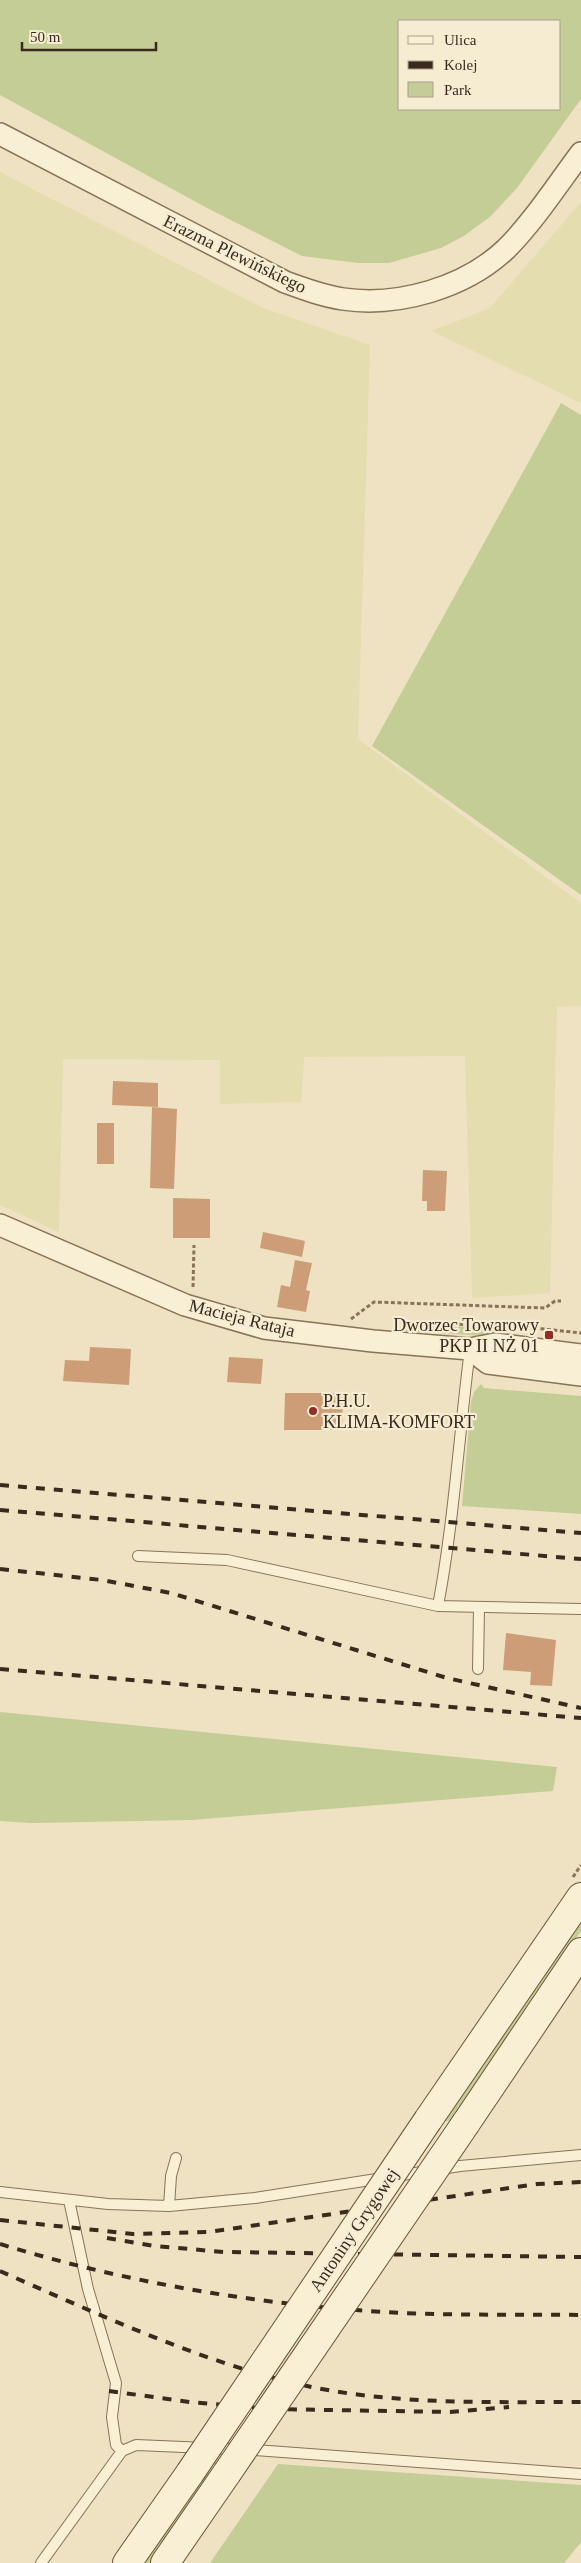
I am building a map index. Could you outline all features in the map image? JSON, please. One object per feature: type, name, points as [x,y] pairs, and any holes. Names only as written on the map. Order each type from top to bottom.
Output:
[{"type":"street","name":"Erazma Plewińskiego","points":[[0,134],[285,282],[329,296],[370,301],[399,298],[432,290],[454,282],[480,268],[511,242],[581,153]]},
{"type":"street","name":"Macieja Rataja","points":[[0,1225],[193,1308],[231,1320],[290,1332],[470,1349],[495,1344],[581,1355]]},
{"type":"street","name":"Macieja Rataja","points":[[470,1349],[488,1363],[581,1375]]},
{"type":"street","name":"Antoniny Grygowej","points":[[127,2563],[581,1897]]},
{"type":"street","name":"Antoniny Grygowej","points":[[166,2563],[581,1952]]},
{"type":"lane","points":[[438,1606],[449,1548],[457,1455],[470,1349]]},
{"type":"lane","points":[[138,1556],[227,1560],[438,1606],[581,1609]]},
{"type":"lane","points":[[478,1669],[479,1607]]},
{"type":"lane","points":[[0,2192],[140,2207],[169,2206],[255,2198],[450,2167],[581,2155]]},
{"type":"lane","points":[[169,2206],[171,2176],[176,2158]]},
{"type":"lane","points":[[69,2200],[88,2289],[116,2383],[112,2417],[116,2445],[122,2451]]},
{"type":"lane","points":[[41,2563],[122,2451],[136,2446],[245,2450],[581,2474]]},
{"type":"path","points":[[193,1308],[194,1245]]},
{"type":"path","points":[[345,1324],[374,1302],[545,1308],[555,1301],[561,1301]]},
{"type":"path","points":[[401,1324],[414,1322],[492,1325]]},
{"type":"path","points":[[526,1327],[581,1333]]},
{"type":"shaded area","points":[[0,172],[263,308],[370,345],[358,739],[581,903],[581,1006],[557,1007],[550,1293],[472,1298],[465,1056],[304,1057],[301,1102],[220,1104],[220,1060],[63,1059],[59,1232],[0,1205]]},
{"type":"shaded area","points":[[581,202],[581,403],[432,331],[490,308]]},
{"type":"green space","points":[[0,0],[581,0],[581,99],[517,188],[491,216],[464,236],[441,248],[389,263],[358,263],[302,256],[207,208],[0,95]]},
{"type":"green space","points":[[561,403],[581,415],[581,895],[372,746]]},
{"type":"green space","points":[[414,1325],[499,1328],[500,1334],[484,1336],[391,1330]]},
{"type":"green space","points":[[481,1384],[484,1388],[581,1396],[581,1514],[462,1506],[471,1402],[474,1392]]},
{"type":"green space","points":[[0,1712],[557,1767],[553,1791],[192,1820],[31,1823],[0,1821]]},
{"type":"green space","points":[[581,1916],[581,1931],[450,2121],[441,2121]]},
{"type":"green space","points":[[278,2464],[581,2485],[581,2542],[564,2563],[210,2563]]},
{"type":"green space","points":[[203,2472],[214,2472],[152,2563],[140,2563]]},
{"type":"building","points":[[113,1081],[158,1083],[158,1107],[112,1105]]},
{"type":"building","points":[[152,1107],[177,1109],[174,1189],[150,1188]]},
{"type":"building","points":[[97,1123],[114,1123],[114,1164],[97,1164]]},
{"type":"building","points":[[423,1170],[447,1171],[445,1211],[427,1211],[427,1201],[422,1201]]},
{"type":"building","points":[[173,1198],[210,1199],[210,1238],[173,1238]]},
{"type":"building","points":[[263,1232],[305,1241],[302,1257],[260,1248]]},
{"type":"building","points":[[295,1260],[312,1263],[306,1290],[310,1291],[306,1312],[277,1307],[281,1285],[290,1287]]},
{"type":"building","points":[[90,1347],[131,1349],[129,1385],[63,1381],[65,1360],[89,1361]]},
{"type":"building","points":[[229,1357],[263,1359],[261,1384],[227,1382]]},
{"type":"building","name":"P.H.U. KLIMA-KOMFORT","points":[[285,1393],[343,1393],[342,1430],[284,1430]]},
{"type":"building","points":[[506,1633],[556,1640],[552,1686],[530,1685],[531,1672],[503,1670]]},
{"type":"railway","points":[[0,1485],[581,1533]]},
{"type":"railway","points":[[0,1510],[581,1559]]},
{"type":"railway","points":[[0,1569],[102,1580],[171,1593],[447,1678],[581,1708]]},
{"type":"railway","points":[[0,1669],[581,1718]]},
{"type":"railway","points":[[0,2220],[133,2234],[209,2232],[537,2184],[581,2182]]},
{"type":"railway","points":[[107,2238],[154,2246],[224,2252],[581,2257]]},
{"type":"railway","points":[[0,2244],[94,2270],[142,2280],[238,2297],[287,2303],[408,2313],[581,2315]]},
{"type":"railway","points":[[0,2271],[109,2319],[185,2349],[298,2384],[332,2391],[402,2399],[474,2402],[581,2402]]},
{"type":"railway","points":[[109,2391],[190,2402],[269,2409],[450,2412],[509,2407]]},
{"type":"place","name":"Dworzec Towarowy PKP II NŻ 01","points":[[549,1335]]},
{"type":"place","name":"P.H.U. KLIMA-KOMFORT","points":[[313,1411]]}]
